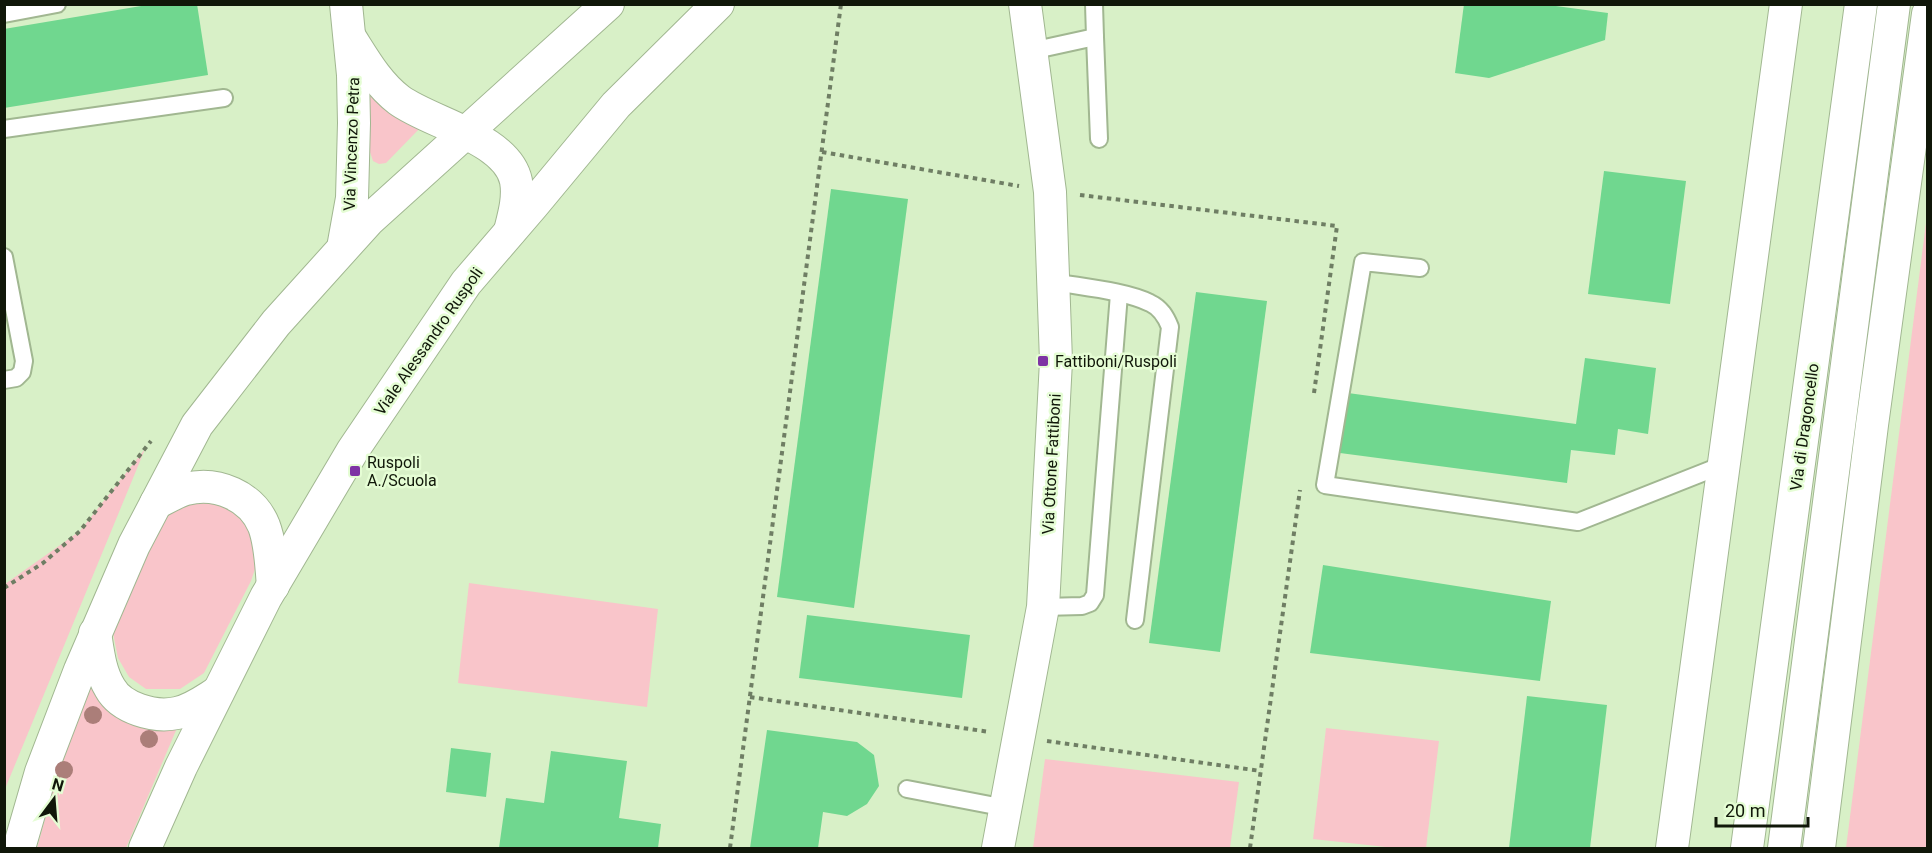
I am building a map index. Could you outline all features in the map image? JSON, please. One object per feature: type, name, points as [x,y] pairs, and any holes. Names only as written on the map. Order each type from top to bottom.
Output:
[{"type":"street","name":"Via Vincenzo Petra","points":[[343,248],[352,187],[355,96],[346,4]]},
{"type":"street","points":[[19,849],[41,772],[95,633],[134,545],[197,426],[276,323],[368,220],[608,4]]},
{"type":"street","name":"Viale Alessandro Ruspoli","points":[[145,849],[181,767],[273,586],[353,450],[466,283],[616,105],[718,4]]},
{"type":"street","name":"Via Ottone Fattiboni","points":[[998,849],[1043,607],[1056,361],[1050,192],[1025,4]]},
{"type":"street","points":[[1672,849],[1786,4]]},
{"type":"street","name":"Via di Dragoncello","points":[[1747,849],[1861,4]]},
{"type":"street","name":"Via di Dragoncello","points":[[1784,849],[1894,4]]},
{"type":"street","points":[[1819,849],[1873,413],[1928,14]]},
{"type":"street","points":[[351,39],[376,78],[389,92],[410,107],[464,133],[496,152],[511,169],[516,182],[516,209],[510,231]]},
{"type":"street","points":[[156,503],[186,489],[202,487],[233,493],[243,500],[253,508],[263,524],[270,549],[273,586]]},
{"type":"street","points":[[95,633],[107,683],[115,695],[125,703],[152,712],[177,713],[199,704],[218,692]]},
{"type":"lane","points":[[4,14],[57,4]]},
{"type":"lane","points":[[1094,4],[1099,139]]},
{"type":"lane","points":[[1031,51],[1095,37]]},
{"type":"lane","points":[[4,129],[224,98]]},
{"type":"lane","points":[[4,257],[24,361],[22,372],[16,378],[4,380]]},
{"type":"lane","points":[[1420,268],[1363,262],[1325,485],[1578,522],[1725,464]]},
{"type":"lane","points":[[1054,282],[1119,294],[1151,303],[1165,315],[1170,327],[1135,620]]},
{"type":"lane","points":[[1043,607],[1082,606],[1090,603],[1095,595],[1119,294]]},
{"type":"lane","points":[[907,789],[1006,808]]},
{"type":"path","points":[[730,849],[842,4]]},
{"type":"path","points":[[822,152],[1050,192],[1337,226],[1312,404]]},
{"type":"path","points":[[4,588],[43,563],[80,531],[152,439]]},
{"type":"path","points":[[1250,849],[1301,487]]},
{"type":"shaded area","points":[[370,89],[421,127],[386,163],[379,164],[373,161],[370,152],[365,100]]},
{"type":"shaded area","points":[[1927,215],[1927,848],[1846,848]]},
{"type":"shaded area","points":[[145,449],[5,789],[5,584],[80,531]]},
{"type":"shaded area","points":[[184,497],[249,508],[257,563],[251,581],[204,673],[180,689],[146,689],[129,677],[118,658],[113,633],[156,526]]},
{"type":"shaded area","points":[[469,583],[658,609],[647,707],[458,683]]},
{"type":"shaded area","points":[[92,673],[180,721],[126,848],[37,848],[66,743]]},
{"type":"shaded area","points":[[1326,728],[1439,741],[1426,848],[1395,848],[1313,839]]},
{"type":"shaded area","points":[[1045,759],[1239,782],[1230,848],[1033,848]]},
{"type":"building","points":[[153,4],[197,4],[208,75],[4,108],[4,29]]},
{"type":"building","points":[[1464,4],[1541,4],[1608,13],[1605,40],[1489,78],[1455,73]]},
{"type":"building","points":[[1604,171],[1686,181],[1670,304],[1588,294]]},
{"type":"building","points":[[831,189],[908,199],[854,608],[777,597]]},
{"type":"building","points":[[1196,292],[1267,301],[1220,652],[1149,643]]},
{"type":"building","points":[[1585,358],[1656,368],[1648,434],[1618,429],[1615,455],[1571,450],[1567,483],[1340,453],[1348,393],[1576,424]]},
{"type":"building","points":[[1323,565],[1551,601],[1540,681],[1310,653]]},
{"type":"building","points":[[807,615],[970,635],[962,698],[799,678]]},
{"type":"building","points":[[1527,696],[1607,705],[1590,848],[1509,848]]},
{"type":"building","points":[[767,730],[857,742],[874,755],[879,786],[867,804],[847,816],[823,812],[818,848],[750,848]]},
{"type":"building","points":[[451,748],[491,753],[486,797],[446,792]]},
{"type":"building","points":[[551,751],[627,761],[619,818],[661,824],[658,848],[499,848],[506,798],[544,803]]},
{"type":"place","name":"Fattiboni/Ruspoli","points":[[1043,361]]},
{"type":"place","name":"Ruspoli A./Scuola","points":[[355,471]]}]
